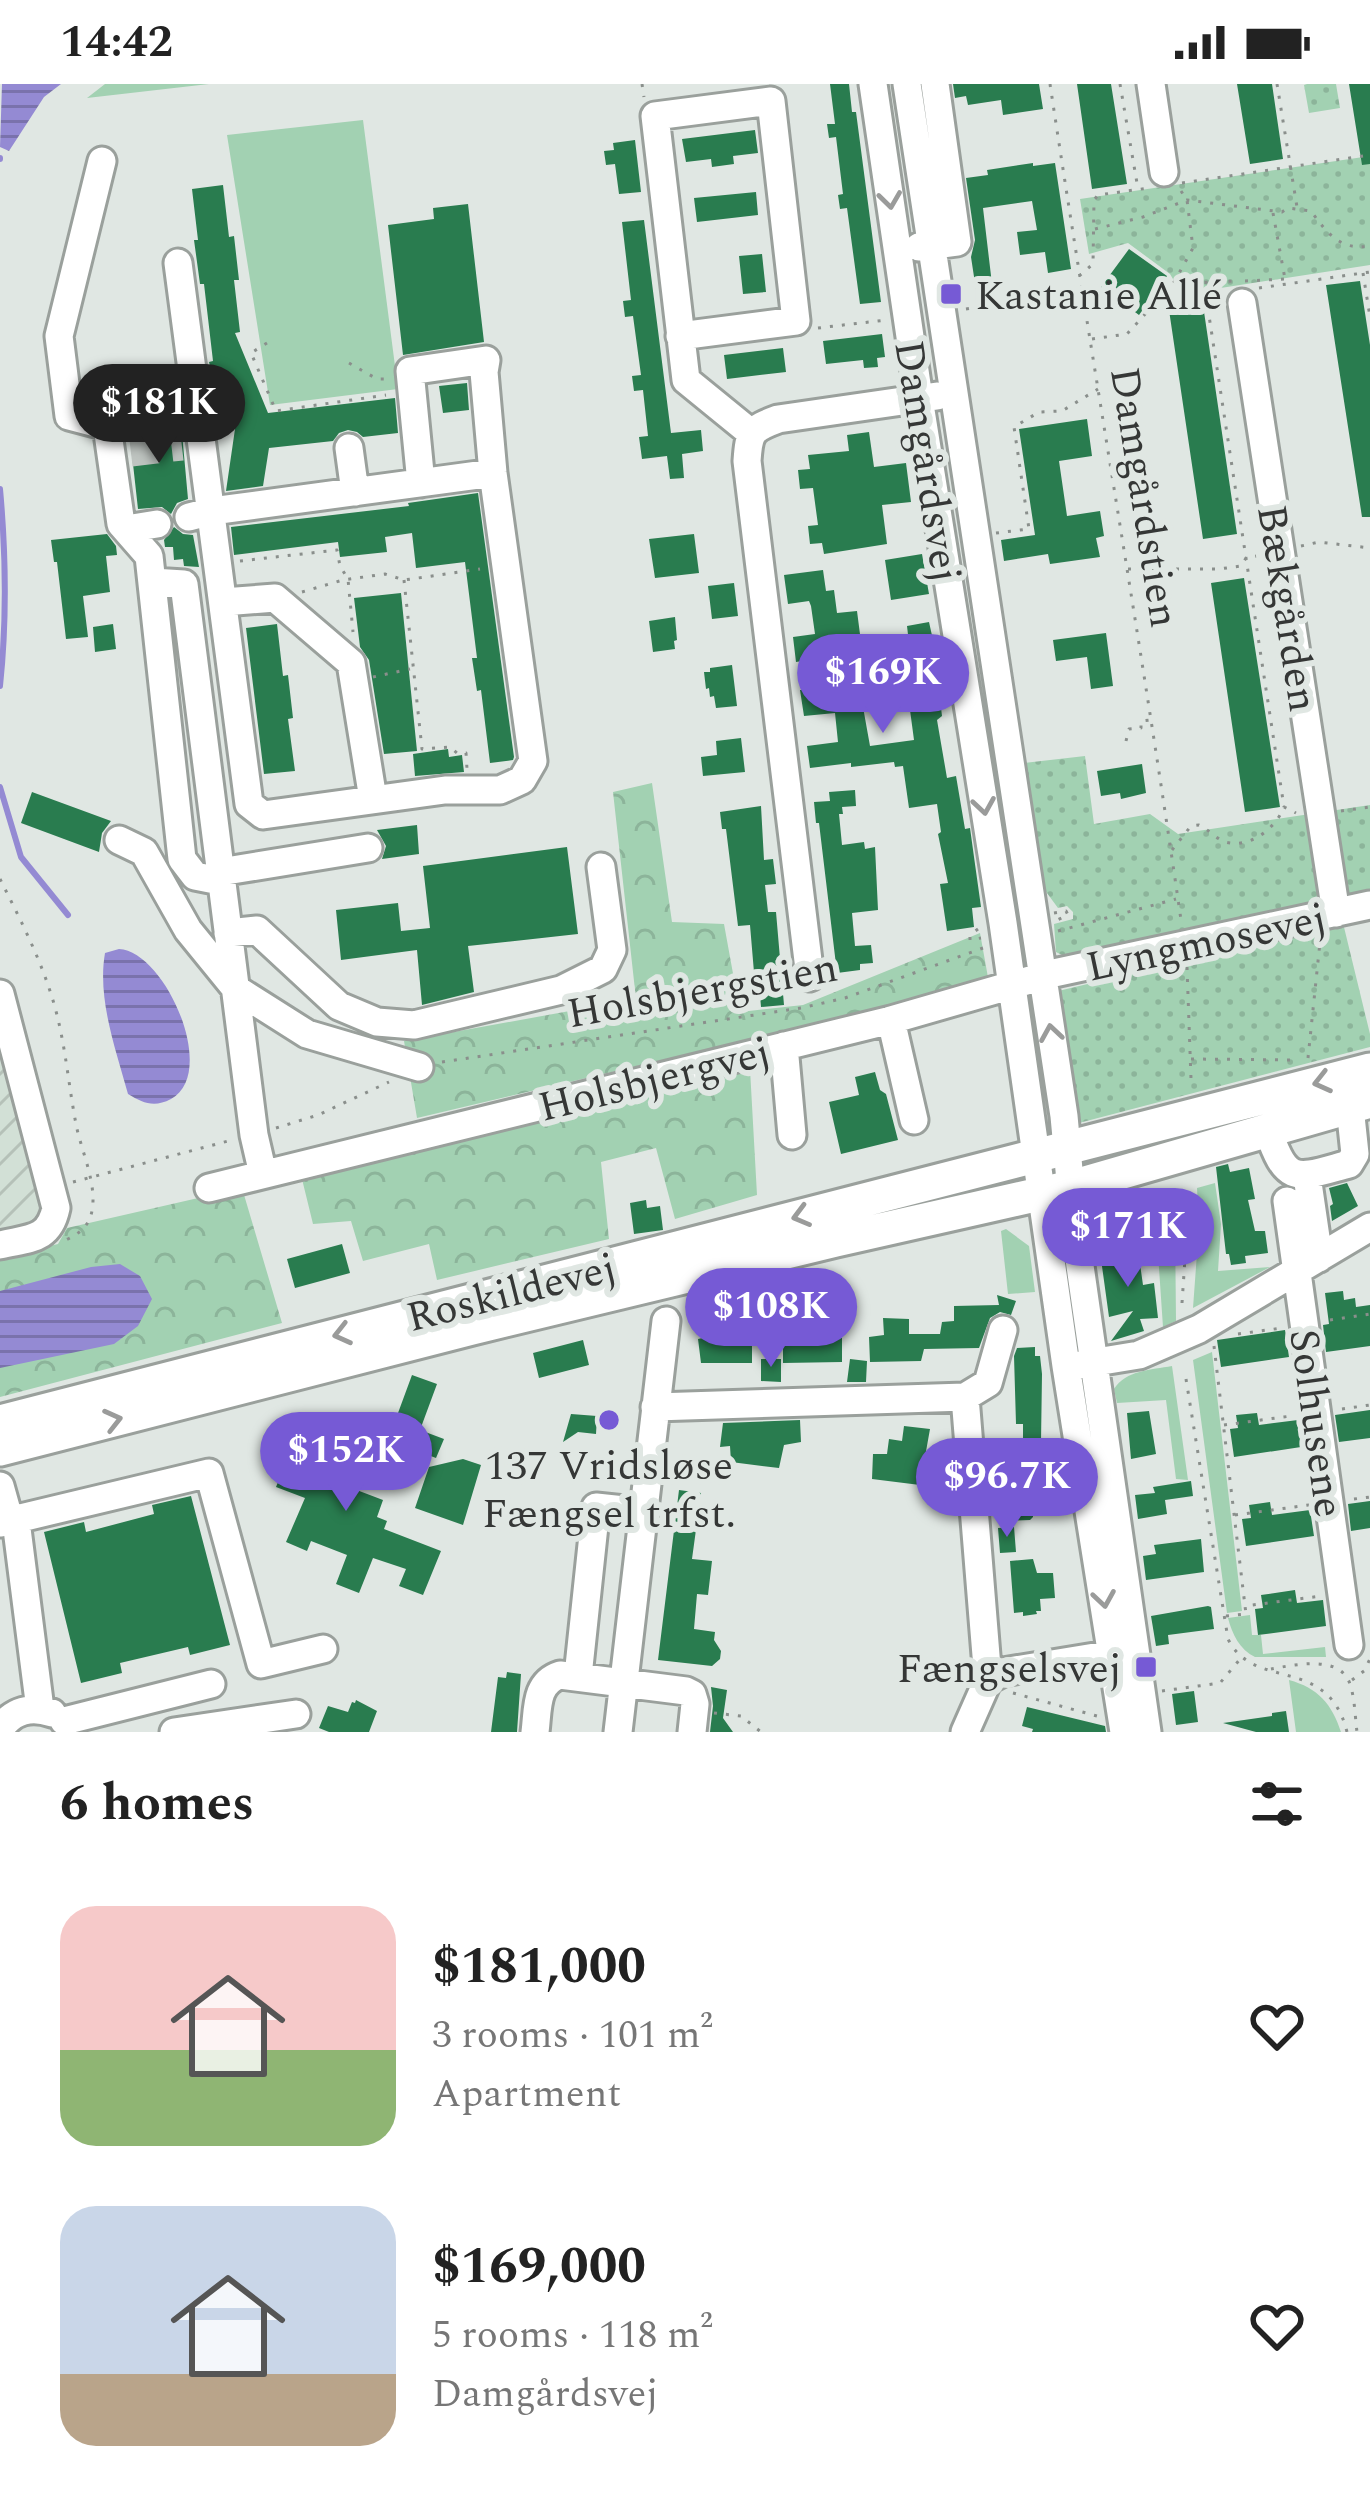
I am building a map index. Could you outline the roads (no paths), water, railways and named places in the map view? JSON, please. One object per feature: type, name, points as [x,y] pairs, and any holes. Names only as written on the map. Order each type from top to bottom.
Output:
[{"type":"main road","name":"Roskildevej","points":[[0,1449],[836,1240],[887,1213],[1054,1171],[1274,1094],[1370,1070]]},
{"type":"main road","name":"Roskildevej","points":[[0,1422],[1054,1171],[1268,1130],[1360,1104]]},
{"type":"street","name":"Damgårdsvej","points":[[873,84],[1011,985],[1054,1171]]},
{"type":"street","name":"Damgårdsvej","points":[[907,84],[1042,976],[1054,1171]]},
{"type":"street","points":[[897,250],[957,242],[934,84]]},
{"type":"street","points":[[1151,84],[1159,179]]},
{"type":"street","points":[[680,336],[796,321],[771,101],[655,116],[680,336],[686,380],[751,433]]},
{"type":"street","points":[[102,161],[59,336],[69,416],[107,426],[121,454],[121,524],[149,556],[152,582],[184,584],[254,1135],[263,1174]]},
{"type":"street","points":[[178,263],[201,514],[219,563],[249,804],[263,815],[445,790],[500,790],[522,780],[533,761],[493,473],[486,360],[410,371],[422,483]]},
{"type":"street","name":"Bækgården","points":[[1238,295],[1320,814],[1329,915]]},
{"type":"street","points":[[751,433],[778,419],[955,394]]},
{"type":"street","points":[[751,433],[747,461],[810,977]]},
{"type":"street","points":[[349,448],[355,492]]},
{"type":"street","points":[[201,514],[493,473]]},
{"type":"street","points":[[126,529],[157,524]]},
{"type":"street","points":[[223,602],[274,598],[352,671],[374,800]]},
{"type":"street","points":[[119,840],[144,852],[188,930],[236,989],[307,1034],[419,1067]]},
{"type":"street","points":[[221,883],[368,848]]},
{"type":"street","points":[[228,933],[256,930],[339,1006],[377,1022],[414,1025],[561,990],[604,969],[612,950],[602,867]]},
{"type":"street","name":"Lyngmosevej","points":[[1042,976],[1370,905]]},
{"type":"street","name":"Holsbjergvej","points":[[209,1188],[891,1020],[1042,976]]},
{"type":"street","points":[[0,994],[56,1208],[52,1225],[43,1234],[0,1245]]},
{"type":"street","points":[[891,1020],[914,1120]]},
{"type":"street","points":[[784,1046],[792,1135]]},
{"type":"street","points":[[1268,1130],[1286,1169],[1307,1176],[1353,1160],[1360,1104]]},
{"type":"street","points":[[1054,1171],[1073,1224],[1142,1694],[1131,1728]]},
{"type":"street","points":[[1054,1171],[1066,1366],[1113,1654],[1131,1728]]},
{"type":"street","points":[[1307,1176],[1308,1266]]},
{"type":"street","name":"Solhusene","points":[[1287,1201],[1308,1266],[1294,1326],[1316,1412],[1341,1593],[1359,1652]]},
{"type":"street","points":[[1066,1366],[1139,1354],[1169,1343],[1367,1235]]},
{"type":"street","points":[[618,1732],[666,1321]]},
{"type":"street","points":[[655,1407],[965,1397],[988,1383],[1003,1330]]},
{"type":"street","points":[[965,1397],[987,1683],[965,1732]]},
{"type":"street","points":[[8,1522],[209,1473],[261,1664],[323,1649]]},
{"type":"street","points":[[0,1486],[59,1720]]},
{"type":"street","points":[[578,1676],[596,1507],[643,1512]]},
{"type":"street","points":[[987,1683],[1003,1672],[1113,1654]]},
{"type":"street","points":[[536,1732],[541,1688],[560,1675],[686,1690],[692,1694],[693,1721]]},
{"type":"street","points":[[0,1729],[14,1714],[118,1720],[211,1684]]},
{"type":"street","points":[[173,1732],[296,1714]]},
{"type":"waterway","points":[[0,489],[5,588],[0,686]]},
{"type":"waterway","points":[[0,787],[21,857],[68,915]]},
{"type":"tunnel","points":[[131,453],[182,447]]},
{"type":"place","name":"Kastanie Allé","points":[[951,294]]},
{"type":"place","name":"137 Vridsløse Fængsel trfst.","points":[[609,1420]]},
{"type":"place","name":"Fængselsvej","points":[[1146,1667]]}]
